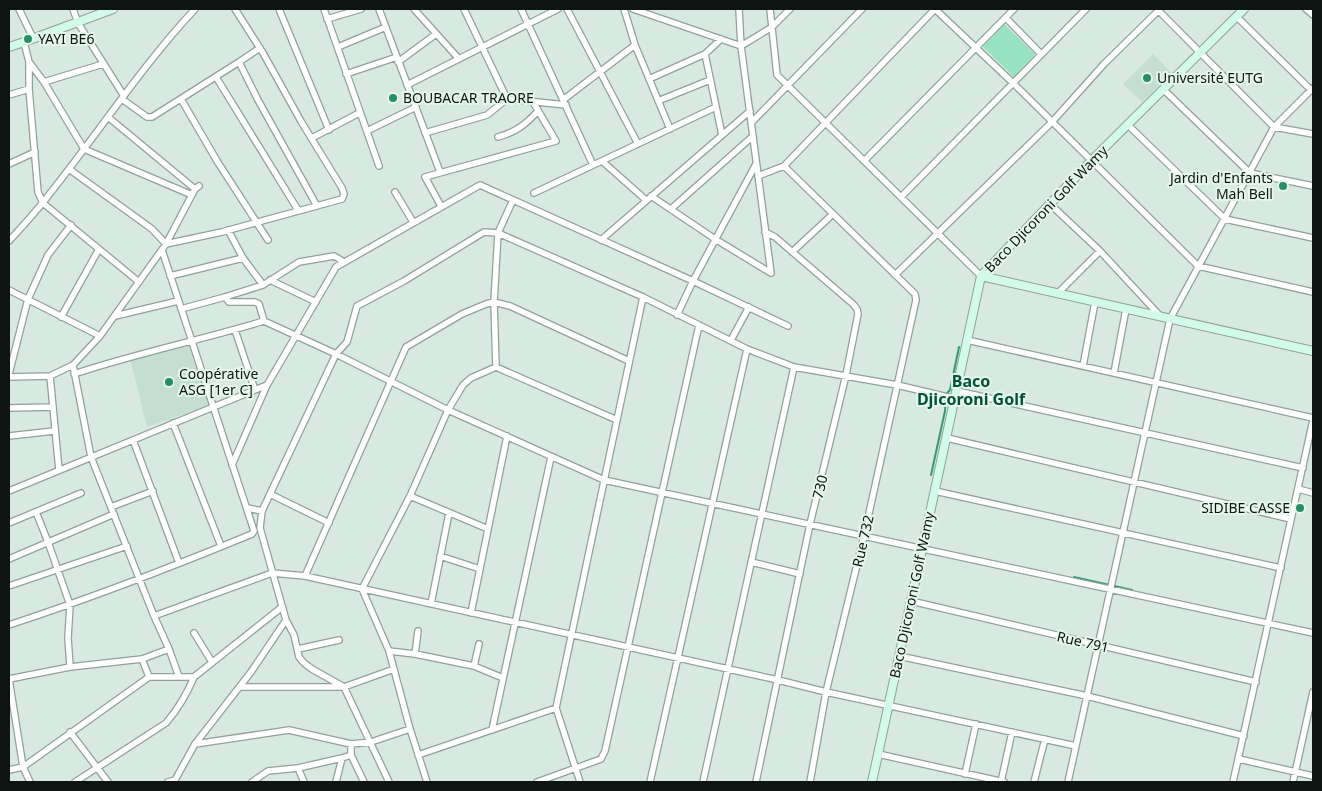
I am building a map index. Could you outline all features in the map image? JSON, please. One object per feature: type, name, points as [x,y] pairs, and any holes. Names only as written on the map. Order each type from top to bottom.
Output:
[{"type":"street","points":[[19,9],[33,38]]},
{"type":"street","points":[[73,9],[78,23],[123,97],[147,117],[152,117],[260,48]]},
{"type":"street","points":[[9,47],[78,23],[100,11],[113,9]]},
{"type":"street","points":[[9,242],[43,203],[123,97],[179,26],[195,9]]},
{"type":"street","points":[[166,244],[228,230],[317,206],[342,198],[344,194],[260,48],[235,9]]},
{"type":"street","points":[[279,9],[329,130]]},
{"type":"street","points":[[324,9],[379,166]]},
{"type":"street","points":[[327,19],[361,9]]},
{"type":"street","points":[[379,9],[440,172]]},
{"type":"street","points":[[414,9],[459,59]]},
{"type":"street","points":[[464,9],[507,99]]},
{"type":"street","points":[[521,9],[594,165]]},
{"type":"street","points":[[408,85],[558,9]]},
{"type":"street","points":[[567,9],[638,144]]},
{"type":"street","points":[[624,9],[635,45],[670,129]]},
{"type":"street","points":[[633,9],[741,46],[772,27],[790,9]]},
{"type":"street","points":[[602,161],[649,198],[671,209],[715,239],[771,273],[741,46],[739,9]]},
{"type":"street","points":[[770,9],[777,74],[981,276],[1313,351]]},
{"type":"street","points":[[751,123],[862,9]]},
{"type":"street","points":[[758,176],[784,166],[824,122],[935,9],[1092,160],[1198,266],[1313,292]]},
{"type":"street","points":[[864,162],[1014,9]]},
{"type":"street","points":[[901,197],[1086,9]]},
{"type":"street","points":[[784,166],[895,276],[1052,122],[1104,64],[1159,9],[1274,127],[1313,134]]},
{"type":"street","name":"Baco Djicoroni Golf Wamy","points":[[872,782],[981,276],[1092,160],[1244,9]]},
{"type":"street","points":[[1306,9],[1313,15]]},
{"type":"street","points":[[1068,782],[1170,319],[1274,127],[1312,89],[1236,16]]},
{"type":"street","points":[[1006,18],[1041,54]]},
{"type":"street","points":[[338,47],[386,27]]},
{"type":"street","points":[[346,74],[398,60],[436,34]]},
{"type":"street","points":[[649,79],[705,54],[720,39]]},
{"type":"street","points":[[24,42],[29,62],[29,89],[38,192],[43,203],[139,282]]},
{"type":"street","points":[[425,133],[487,115],[507,99],[564,103],[635,45]]},
{"type":"street","points":[[705,54],[722,135]]},
{"type":"street","points":[[29,62],[44,82],[84,149],[192,195]]},
{"type":"street","points":[[239,62],[317,206]]},
{"type":"street","points":[[44,82],[103,64]]},
{"type":"street","points":[[216,77],[298,210]]},
{"type":"street","points":[[658,100],[710,80]]},
{"type":"street","points":[[9,95],[29,89]]},
{"type":"street","points":[[1164,90],[1250,173],[1313,186]]},
{"type":"street","points":[[181,99],[217,162],[268,240]]},
{"type":"street","points":[[441,206],[425,177],[556,141],[533,102]]},
{"type":"street","points":[[367,131],[416,107]]},
{"type":"street","points":[[534,193],[716,107]]},
{"type":"street","points":[[498,137],[512,133],[527,123],[538,111]]},
{"type":"street","points":[[601,240],[750,111]]},
{"type":"street","points":[[312,138],[359,113]]},
{"type":"street","points":[[71,225],[48,255],[28,299],[9,375],[50,376],[73,365],[100,336],[162,250],[197,187],[108,117]]},
{"type":"street","points":[[1128,125],[1225,219],[1313,238]]},
{"type":"street","points":[[671,209],[753,136]]},
{"type":"street","points":[[9,164],[35,152]]},
{"type":"street","points":[[676,315],[756,164]]},
{"type":"street","points":[[69,169],[152,230],[166,244]]},
{"type":"street","points":[[232,465],[267,385],[336,267],[480,185],[788,326]]},
{"type":"street","points":[[395,192],[413,222]]},
{"type":"street","points":[[496,367],[494,302],[498,233],[513,200]]},
{"type":"street","points":[[1050,204],[1100,252],[1161,317]]},
{"type":"street","points":[[792,252],[833,214]]},
{"type":"street","points":[[228,230],[243,258],[264,284]]},
{"type":"street","points":[[389,782],[344,688],[312,670],[299,657],[294,635],[282,608],[260,528],[262,511],[336,354],[347,342],[357,306],[404,281],[484,232],[498,233],[643,297],[747,349],[794,367],[956,395],[1145,433],[1303,468]]},
{"type":"street","name":"730","points":[[756,782],[810,524],[846,376],[858,314],[857,309],[775,237],[765,232]]},
{"type":"street","points":[[61,317],[99,249]]},
{"type":"street","points":[[9,625],[70,605],[252,534],[254,528],[162,250]]},
{"type":"street","points":[[1058,293],[1100,252]]},
{"type":"street","points":[[181,308],[225,298],[264,284],[299,262],[334,256],[344,262]]},
{"type":"street","points":[[170,276],[243,258]]},
{"type":"street","name":"Rue 732","points":[[810,782],[826,692],[864,536],[916,300],[915,294],[895,276]]},
{"type":"street","points":[[270,280],[316,302]]},
{"type":"street","points":[[9,290],[100,336]]},
{"type":"street","points":[[580,782],[556,708],[643,297]]},
{"type":"street","points":[[225,298],[229,302],[255,302],[259,304],[264,321]]},
{"type":"street","points":[[115,316],[178,301]]},
{"type":"street","points":[[305,576],[406,347],[462,314],[494,302],[510,306],[629,361]]},
{"type":"street","points":[[1083,366],[1095,302]]},
{"type":"street","points":[[731,340],[749,307]]},
{"type":"street","points":[[1114,373],[1126,309]]},
{"type":"street","points":[[74,374],[111,362],[264,321],[336,354],[448,410],[604,480],[1313,633]]},
{"type":"street","points":[[537,782],[576,769],[601,759],[603,756],[699,325]]},
{"type":"street","points":[[234,330],[255,390]]},
{"type":"street","points":[[967,340],[1313,419],[1234,782]]},
{"type":"street","points":[[650,782],[747,349]]},
{"type":"street","points":[[73,365],[91,457],[169,649],[178,677]]},
{"type":"street","points":[[362,589],[410,496],[448,410],[466,381],[496,367],[617,420]]},
{"type":"street","points":[[703,782],[794,367]]},
{"type":"street","points":[[50,376],[59,470]]},
{"type":"street","points":[[9,491],[267,385]]},
{"type":"street","points":[[9,408],[53,407]]},
{"type":"street","points":[[173,424],[222,546]]},
{"type":"street","points":[[9,436],[54,431]]},
{"type":"street","points":[[471,613],[507,436]]},
{"type":"street","points":[[947,438],[1291,519]]},
{"type":"street","points":[[133,440],[179,563]]},
{"type":"street","points":[[492,730],[551,457]]},
{"type":"street","points":[[1298,490],[1313,493]]},
{"type":"street","points":[[111,507],[153,491]]},
{"type":"street","points":[[935,491],[1280,568]]},
{"type":"street","points":[[9,523],[81,493]]},
{"type":"street","points":[[270,494],[329,523]]},
{"type":"street","points":[[410,496],[488,529]]},
{"type":"street","points":[[247,508],[262,511]]},
{"type":"street","points":[[36,512],[70,605],[68,638],[70,667]]},
{"type":"street","points":[[430,604],[449,512]]},
{"type":"street","points":[[9,559],[114,514]]},
{"type":"street","points":[[9,586],[127,546]]},
{"type":"street","points":[[440,556],[480,569]]},
{"type":"street","points":[[751,562],[800,574]]},
{"type":"street","points":[[154,616],[272,574],[305,576],[1076,746]]},
{"type":"street","points":[[362,589],[389,651],[410,729],[427,782]]},
{"type":"street","name":"Rue 791","points":[[911,601],[1256,682]]},
{"type":"street","points":[[75,782],[166,723],[175,713],[188,692],[194,677],[282,608]]},
{"type":"street","points":[[173,781],[195,744],[240,687],[286,620]]},
{"type":"street","points":[[415,654],[418,631]]},
{"type":"street","points":[[194,633],[212,662]]},
{"type":"street","points":[[298,649],[339,640]]},
{"type":"street","points":[[474,666],[479,644]]},
{"type":"street","points":[[30,782],[23,768],[9,679],[70,667],[142,660],[169,649]]},
{"type":"street","points":[[389,651],[415,654],[474,666],[503,678]]},
{"type":"street","points":[[899,656],[1087,696],[1244,736]]},
{"type":"street","points":[[142,660],[149,677]]},
{"type":"street","points":[[240,687],[344,688],[394,669]]},
{"type":"street","points":[[9,770],[23,768],[70,732],[149,677],[194,677]]},
{"type":"street","points":[[1293,782],[1313,692]]},
{"type":"street","points":[[418,755],[556,708]]},
{"type":"street","points":[[965,774],[976,724]]},
{"type":"street","points":[[195,744],[289,730],[351,744],[371,742],[410,729]]},
{"type":"street","points":[[70,732],[108,782]]},
{"type":"street","points":[[878,754],[1002,782],[1012,732]]},
{"type":"street","points":[[1034,782],[1045,739]]},
{"type":"street","points":[[351,744],[351,755],[364,782]]},
{"type":"street","points":[[252,782],[259,780],[270,771],[298,768],[351,755]]},
{"type":"street","points":[[336,782],[342,758]]},
{"type":"street","points":[[1239,759],[1313,776]]},
{"type":"street","points":[[298,768],[304,782]]},
{"type":"shaded area","name":"Université EUTG","points":[[1153,54],[1172,73],[1142,102],[1123,84]]},
{"type":"shaded area","name":"Coopérative ASG [1er C]","points":[[191,342],[210,405],[147,427],[130,358]]},
{"type":"green space","points":[[1004,24],[1035,54],[1014,77],[983,47]]},
{"type":"waterway","points":[[931,475],[945,411],[946,394],[950,390],[959,347]]},
{"type":"waterway","points":[[1074,577],[1132,590]]},
{"type":"place","name":"YAYI BE6","points":[[28,39]]},
{"type":"place","name":"Université EUTG","points":[[1147,78]]},
{"type":"place","name":"BOUBACAR TRAORE","points":[[393,98]]},
{"type":"place","name":"Jardin d'Enfants Mah Bell","points":[[1283,186]]},
{"type":"place","name":"Coopérative ASG [1er C]","points":[[169,382]]},
{"type":"place","name":"SIDIBE CASSE","points":[[1300,508]]},
{"type":"district","name":"Baco Djicoroni Golf","points":[[971,390]]}]
